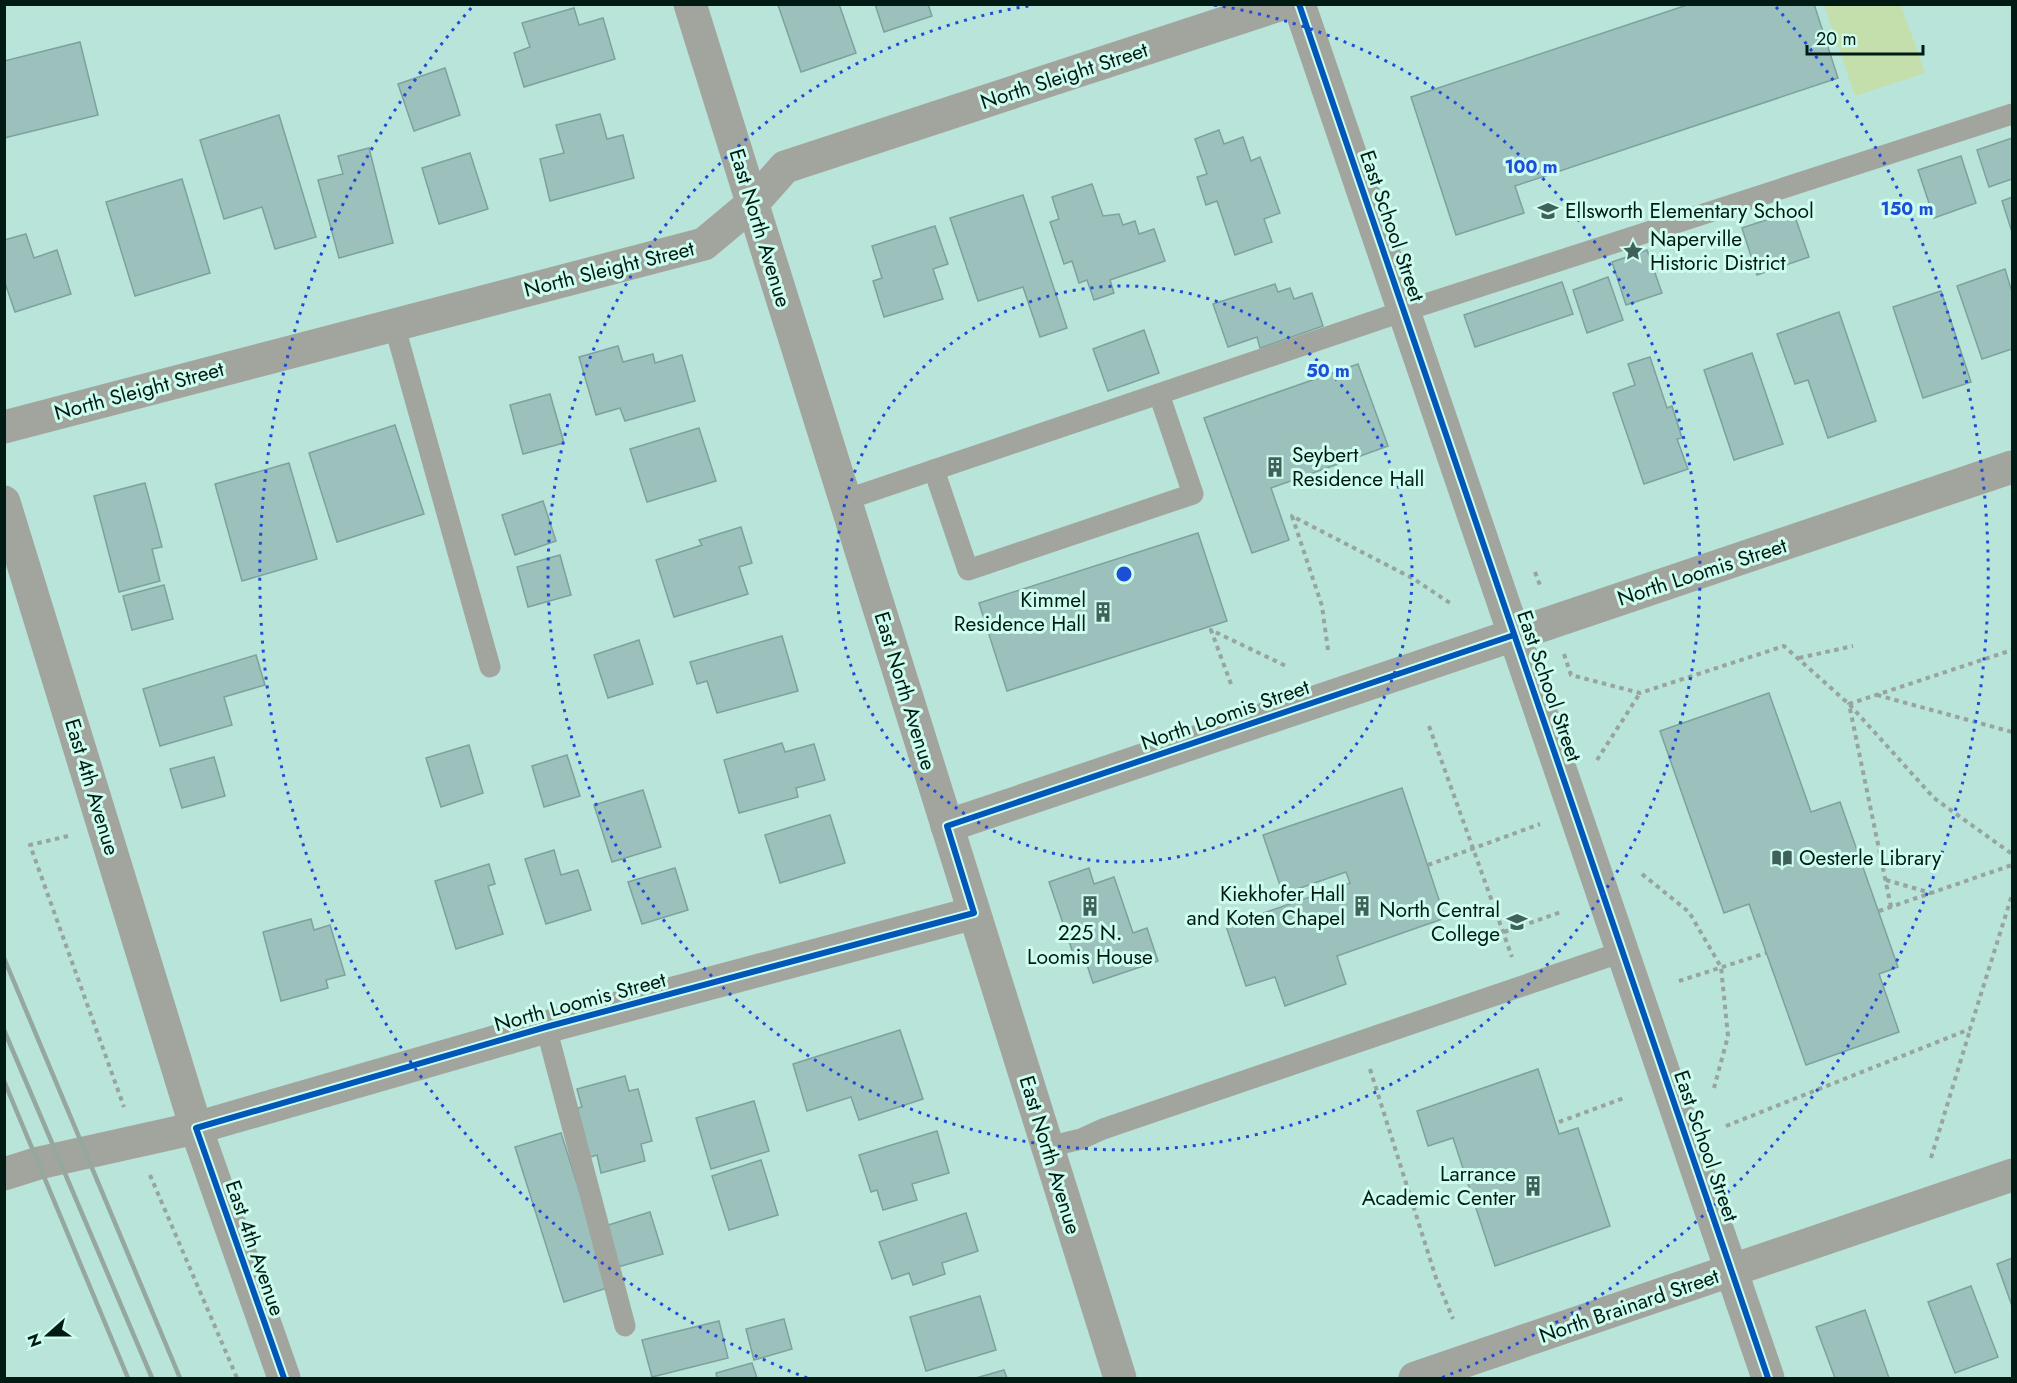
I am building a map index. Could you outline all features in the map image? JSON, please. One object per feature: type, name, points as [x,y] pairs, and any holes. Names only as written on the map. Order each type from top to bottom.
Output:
[{"type":"street","name":"East North Avenue","points":[[690,4],[1120,1378]]},
{"type":"street","name":"North Sleight Street","points":[[4,427],[704,244],[753,203],[785,167],[1282,4]]},
{"type":"street","name":"East School Street","points":[[1299,4],[1768,1378]]},
{"type":"street","name":"North Loomis Street","points":[[947,826],[2013,466]]},
{"type":"street","name":"East 4th Avenue","points":[[4,502],[196,1128],[284,1378]]},
{"type":"street","name":"North Loomis Street","points":[[4,1174],[196,1128],[546,1027],[974,913]]},
{"type":"street","name":"North Brainard Street","points":[[1415,1378],[2013,1176]]},
{"type":"lane","points":[[845,500],[1404,311],[2013,114]]},
{"type":"lane","points":[[393,324],[490,667]]},
{"type":"lane","points":[[934,470],[968,570],[979,567],[1193,494],[1159,394]]},
{"type":"lane","points":[[1048,1147],[1081,1139],[1103,1129],[1622,951]]},
{"type":"lane","points":[[546,1027],[625,1326]]},
{"type":"path","points":[[1328,650],[1322,606],[1292,516],[1414,579],[1453,605]]},
{"type":"path","points":[[1231,684],[1211,630],[1286,666]]},
{"type":"path","points":[[1571,675],[1641,693],[1784,646],[1849,704],[1934,798],[2013,854]]},
{"type":"path","points":[[1798,658],[1853,646]]},
{"type":"path","points":[[1849,704],[2013,650]]},
{"type":"path","points":[[1428,865],[1533,829],[1572,804],[1584,777],[1641,693]]},
{"type":"path","points":[[1877,695],[2013,732]]},
{"type":"path","points":[[1849,704],[1891,907]]},
{"type":"path","points":[[1429,726],[1475,849],[1522,986]]},
{"type":"path","points":[[77,833],[30,845],[136,1142],[237,1378]]},
{"type":"path","points":[[1879,911],[2013,865]]},
{"type":"path","points":[[1641,874],[1689,912],[1721,967],[1728,1036],[1713,1088]]},
{"type":"path","points":[[1886,880],[1932,893]]},
{"type":"path","points":[[1931,1158],[2013,895]]},
{"type":"path","points":[[1503,932],[1561,912]]},
{"type":"path","points":[[1679,981],[1766,952]]},
{"type":"path","points":[[1726,1126],[1970,1029]]},
{"type":"path","points":[[1360,1041],[1436,1278],[1453,1319]]},
{"type":"path","points":[[1559,1122],[1624,1098]]},
{"type":"green space","points":[[1824,5],[1901,5],[1925,73],[1855,96]]},
{"type":"building","points":[[839,4],[856,53],[801,72],[778,5]]},
{"type":"building","points":[[875,4],[928,4],[932,16],[884,32]]},
{"type":"building","points":[[1690,4],[1814,4],[1838,78],[1515,186],[1524,213],[1456,235],[1411,97]]},
{"type":"building","points":[[574,8],[579,25],[603,18],[615,59],[524,87],[514,53],[530,47],[522,23]]},
{"type":"building","points":[[80,42],[98,115],[4,138],[4,61]]},
{"type":"building","points":[[445,68],[460,115],[414,131],[398,84]]},
{"type":"building","points":[[600,114],[607,139],[623,135],[634,178],[550,201],[540,159],[564,153],[556,125]]},
{"type":"building","points":[[279,115],[316,237],[275,249],[262,207],[224,219],[200,140]]},
{"type":"building","points":[[1219,130],[1224,144],[1243,137],[1251,161],[1260,157],[1280,213],[1264,219],[1272,242],[1235,255],[1217,201],[1206,205],[1197,177],[1207,174],[1195,139]]},
{"type":"building","points":[[2012,138],[2012,179],[1989,187],[1977,150]]},
{"type":"building","points":[[369,148],[393,243],[339,258],[318,180],[343,174],[338,156]]},
{"type":"building","points":[[470,153],[488,209],[439,224],[422,168]]},
{"type":"building","points":[[1961,156],[1976,203],[1934,218],[1918,170]]},
{"type":"building","points":[[182,179],[210,273],[135,296],[106,202]]},
{"type":"building","points":[[1092,184],[1103,216],[1119,214],[1123,225],[1135,221],[1139,234],[1154,229],[1165,261],[1110,280],[1114,293],[1094,300],[1087,280],[1079,283],[1072,261],[1064,264],[1050,222],[1059,219],[1052,197]]},
{"type":"building","points":[[1023,195],[1067,328],[1040,337],[1023,287],[978,301],[950,218]]},
{"type":"building","points":[[2012,197],[2012,232],[2002,201]]},
{"type":"building","points":[[1793,211],[1809,257],[1757,275],[1742,228]]},
{"type":"building","points":[[935,226],[948,264],[933,269],[943,299],[884,317],[873,281],[882,278],[872,246]]},
{"type":"building","points":[[26,234],[34,258],[57,250],[71,294],[15,312],[4,280],[4,240]]},
{"type":"building","points":[[1647,250],[1662,293],[1626,305],[1612,262]]},
{"type":"building","points":[[2005,269],[2012,292],[2012,349],[1982,359],[1957,286]]},
{"type":"building","points":[[1608,277],[1623,320],[1587,333],[1573,290]]},
{"type":"building","points":[[1562,282],[1573,314],[1475,347],[1464,315]]},
{"type":"building","points":[[1275,284],[1278,292],[1290,288],[1294,299],[1312,293],[1323,326],[1260,348],[1257,337],[1228,347],[1213,304]]},
{"type":"building","points":[[1941,291],[1971,382],[1923,398],[1893,307]]},
{"type":"building","points":[[1839,312],[1876,421],[1828,438],[1808,380],[1795,384],[1777,334]]},
{"type":"building","points":[[1144,330],[1159,373],[1108,391],[1093,349]]},
{"type":"building","points":[[618,346],[623,362],[653,354],[655,363],[682,355],[695,401],[625,421],[620,408],[596,415],[579,357]]},
{"type":"building","points":[[1752,353],[1783,444],[1734,460],[1704,370]]},
{"type":"building","points":[[1650,357],[1667,408],[1672,406],[1682,438],[1677,439],[1688,469],[1644,484],[1613,393],[1635,385],[1628,364]]},
{"type":"building","name":"Seybert Residence Hall","points":[[1358,364],[1388,446],[1271,488],[1289,540],[1252,553],[1204,418]]},
{"type":"building","points":[[550,394],[564,443],[523,454],[510,405]]},
{"type":"building","points":[[395,425],[424,514],[337,542],[309,453]]},
{"type":"building","points":[[699,428],[716,481],[647,502],[630,449]]},
{"type":"building","points":[[289,463],[317,559],[242,581],[215,484]]},
{"type":"building","points":[[145,483],[162,547],[152,549],[160,581],[119,592],[94,496]]},
{"type":"building","points":[[543,501],[556,541],[515,555],[502,515]]},
{"type":"building","points":[[741,527],[752,563],[739,567],[748,594],[674,617],[656,560],[702,545],[699,540]]},
{"type":"building","name":"Kimmel Residence Hall","points":[[1198,533],[1227,621],[1007,691],[979,603]]},
{"type":"building","points":[[560,555],[571,595],[528,607],[517,567]]},
{"type":"building","points":[[164,585],[173,619],[132,630],[123,596]]},
{"type":"building","points":[[782,636],[798,691],[717,713],[707,681],[697,684],[690,662]]},
{"type":"building","points":[[639,640],[653,684],[608,698],[594,655]]},
{"type":"building","points":[[256,655],[265,685],[224,697],[232,725],[160,746],[143,689]]},
{"type":"building","name":"Oesterle Library","points":[[1769,693],[1811,812],[1840,802],[1898,967],[1879,974],[1899,1032],[1806,1065],[1749,904],[1724,913],[1660,731]]},
{"type":"building","points":[[782,743],[785,752],[814,744],[825,780],[796,788],[798,797],[739,813],[724,760]]},
{"type":"building","points":[[469,745],[483,793],[441,807],[426,758]]},
{"type":"building","points":[[567,755],[580,796],[544,807],[532,766]]},
{"type":"building","points":[[214,757],[225,796],[182,808],[170,769]]},
{"type":"building","name":"Kiekhofer Hall and Koten Chapel","points":[[1402,788],[1445,918],[1337,956],[1346,984],[1285,1006],[1275,977],[1246,986],[1226,926],[1350,883],[1346,872],[1283,894],[1263,835]]},
{"type":"building","points":[[643,790],[661,847],[612,862],[594,805]]},
{"type":"building","points":[[830,815],[845,863],[780,883],[765,835]]},
{"type":"building","points":[[554,850],[561,875],[578,870],[591,910],[546,924],[525,859]]},
{"type":"building","points":[[489,864],[495,884],[488,886],[503,934],[456,949],[435,881]]},
{"type":"building","points":[[675,868],[688,910],[642,924],[628,882]]},
{"type":"building","name":"225 N. Loomis House","points":[[1089,868],[1094,884],[1114,877],[1133,933],[1147,928],[1158,961],[1093,983],[1082,950],[1073,953],[1049,882]]},
{"type":"building","points":[[311,919],[314,930],[330,925],[345,975],[326,980],[328,988],[281,1001],[263,932]]},
{"type":"building","points":[[900,1030],[923,1099],[859,1120],[851,1097],[807,1111],[793,1064]]},
{"type":"building","name":"Larrance Academic Center","points":[[1538,1069],[1559,1134],[1578,1128],[1610,1226],[1495,1266],[1453,1138],[1428,1146],[1417,1111]]},
{"type":"building","points":[[625,1076],[629,1091],[638,1089],[652,1141],[641,1144],[645,1161],[601,1173],[597,1155],[587,1158],[574,1109],[582,1107],[577,1089]]},
{"type":"building","points":[[754,1101],[769,1151],[711,1169],[696,1118]]},
{"type":"building","points":[[937,1131],[949,1173],[912,1184],[917,1200],[883,1210],[877,1190],[871,1192],[859,1155]]},
{"type":"building","points":[[561,1133],[610,1287],[564,1302],[515,1147]]},
{"type":"building","points":[[761,1160],[778,1215],[729,1230],[712,1176]]},
{"type":"building","points":[[650,1212],[663,1254],[618,1267],[605,1226]]},
{"type":"building","points":[[966,1213],[978,1251],[942,1263],[945,1274],[913,1285],[909,1273],[892,1279],[879,1242]]},
{"type":"building","points":[[2012,1258],[2012,1306],[1997,1264]]},
{"type":"building","points":[[1971,1286],[1998,1357],[1955,1373],[1928,1302]]},
{"type":"building","points":[[980,1296],[996,1350],[926,1371],[910,1317]]},
{"type":"building","points":[[1865,1310],[1889,1378],[1835,1378],[1816,1327]]},
{"type":"building","points":[[784,1319],[792,1349],[754,1360],[746,1329]]},
{"type":"building","points":[[719,1321],[728,1358],[652,1377],[642,1340]]},
{"type":"building","points":[[752,1363],[757,1378],[717,1378],[716,1373]]},
{"type":"building","points":[[1004,1370],[1007,1378],[976,1378]]},
{"type":"railway","points":[[4,958],[180,1378]]},
{"type":"railway","points":[[4,1030],[152,1378]]},
{"type":"railway","points":[[4,1081],[128,1378]]},
{"type":"cycle path","points":[[1299,4],[1768,1378]]},
{"type":"cycle path","points":[[284,1378],[196,1128],[546,1027],[974,913],[947,826],[1514,635]]},
{"type":"place","name":"Ellsworth Elementary School","points":[[1548,211]]},
{"type":"place","name":"Naperville Historic District","points":[[1633,251]]},
{"type":"place","name":"Seybert Residence Hall","points":[[1275,467]]},
{"type":"place","name":"Kimmel Residence Hall","points":[[1103,612]]},
{"type":"place","name":"Oesterle Library","points":[[1782,858]]},
{"type":"place","name":"225 N. Loomis House","points":[[1090,906]]},
{"type":"place","name":"Kiekhofer Hall and Koten Chapel","points":[[1362,906]]},
{"type":"place","name":"North Central College","points":[[1517,922]]},
{"type":"place","name":"Larrance Academic Center","points":[[1533,1186]]}]
